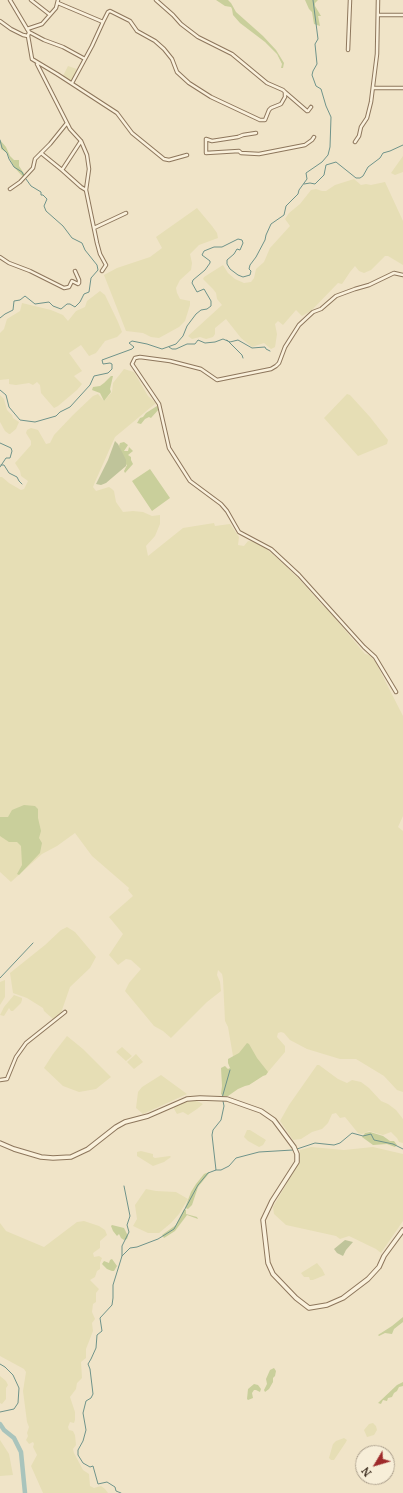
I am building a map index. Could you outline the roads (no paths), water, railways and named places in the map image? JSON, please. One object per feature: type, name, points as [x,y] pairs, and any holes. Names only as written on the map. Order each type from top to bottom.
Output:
[{"type":"street","points":[[10,0],[28,30],[44,40],[63,47],[85,59]]},
{"type":"street","points":[[31,0],[50,14]]},
{"type":"street","points":[[156,0],[181,24],[198,37],[232,54],[267,83],[283,90],[307,111],[311,107]]},
{"type":"street","points":[[348,50],[350,0]]},
{"type":"street","points":[[356,142],[361,127],[367,118],[373,88],[377,54],[378,0]]},
{"type":"street","points":[[28,30],[42,24],[56,8],[58,1],[103,22]]},
{"type":"street","points":[[72,84],[108,12],[110,11],[130,21],[137,30],[155,41],[172,59],[177,72],[189,83],[211,98],[260,120],[265,120],[271,108],[281,104],[285,97],[285,92]]},
{"type":"street","points":[[378,15],[403,16]]},
{"type":"street","points":[[0,21],[22,35],[28,36]]},
{"type":"street","points":[[28,30],[32,59],[36,63],[70,129],[85,147],[88,163],[86,190],[97,243],[100,254],[106,265],[102,271]]},
{"type":"street","points":[[36,63],[117,113],[132,133],[164,159],[169,160],[187,155]]},
{"type":"street","points":[[373,88],[403,88]]},
{"type":"street","points":[[10,189],[22,181],[33,168],[35,159],[67,123]]},
{"type":"street","points":[[256,133],[212,141],[206,140],[206,153],[239,151],[241,153],[260,154],[305,145],[314,137]]},
{"type":"street","points":[[62,170],[81,141]]},
{"type":"street","points":[[41,153],[86,190]]},
{"type":"street","points":[[94,228],[126,213]]},
{"type":"street","points":[[0,257],[9,263],[30,271],[64,288],[69,287],[72,282],[79,283],[80,280],[75,271]]},
{"type":"street","points":[[396,692],[375,657],[330,608],[320,600],[299,575],[271,549],[239,532],[227,511],[221,504],[190,481],[180,468],[169,448],[159,404],[132,364],[135,358],[140,357],[170,361],[202,369],[217,380],[271,369],[279,363],[285,347],[298,325],[313,312],[321,309],[336,296],[369,285],[394,273],[403,275]]},
{"type":"street","points":[[0,1080],[7,1080],[16,1056],[26,1043],[65,1012]]},
{"type":"street","points":[[0,1143],[41,1157],[71,1157],[88,1149],[116,1127],[125,1122],[148,1116],[187,1100],[200,1098],[227,1099],[261,1111],[274,1120],[294,1147],[297,1154],[297,1162],[272,1201],[263,1220],[268,1263],[273,1274],[296,1298],[309,1308],[328,1305],[343,1298],[368,1279],[379,1267],[384,1256],[403,1230]]},
{"type":"waterway","points":[[0,390],[6,395],[9,407],[20,420],[35,422],[56,416],[60,412],[70,407],[90,385],[94,376],[108,373],[112,369],[112,364],[103,364],[102,360],[132,349],[134,347],[129,343],[132,341],[162,349],[176,344],[183,336],[187,326],[196,314],[211,306],[211,301],[204,289],[197,292],[192,283],[193,280],[205,270],[210,263],[210,261],[202,255],[204,251],[214,247],[222,247],[238,239],[242,240],[243,243],[240,250],[237,249],[227,260],[227,264],[230,269],[238,275],[243,277],[250,275],[250,265],[265,240],[271,224],[284,215],[286,206],[298,194],[299,190],[307,179],[306,173],[322,162],[328,155],[330,147],[331,117],[321,89],[316,86],[312,75],[317,64],[315,44],[318,39],[313,0]]},
{"type":"waterway","points":[[0,140],[2,148],[7,153],[14,167],[22,172],[24,176]]},
{"type":"waterway","points":[[304,184],[315,184],[324,175],[326,165],[336,162],[356,178],[360,178],[363,176],[368,167],[380,158],[383,153],[403,145]]},
{"type":"waterway","points":[[0,318],[13,310],[14,301],[20,300],[25,296],[35,304],[49,302],[53,306],[61,309],[67,304],[75,307],[80,302],[84,294],[89,292],[91,278],[98,270],[97,265],[85,250],[82,243],[72,238],[63,226],[46,211],[44,206],[47,199],[41,195],[41,192],[31,186],[26,179]]},
{"type":"waterway","points":[[169,347],[176,349],[187,344],[195,344],[198,340],[205,343],[223,339],[230,342],[238,340],[252,348],[265,347],[270,351]]},
{"type":"waterway","points":[[227,340],[242,355],[243,358]]},
{"type":"waterway","points":[[0,443],[11,448],[12,451],[10,458],[6,458],[0,467]]},
{"type":"waterway","points":[[1,465],[4,465],[9,473],[17,477],[22,484]]},
{"type":"waterway","points":[[0,978],[33,943]]},
{"type":"waterway","points":[[222,1098],[230,1070]]},
{"type":"waterway","points":[[122,1256],[130,1248],[158,1239],[174,1229],[198,1185],[208,1173],[216,1170],[212,1135],[213,1130],[221,1120],[224,1106],[223,1101]]},
{"type":"waterway","points":[[297,1149],[315,1143],[334,1145],[340,1143],[352,1133],[363,1136],[371,1134],[374,1140],[393,1144],[403,1149]]},
{"type":"waterway","points":[[216,1170],[221,1170],[229,1166],[236,1158],[259,1152],[293,1150]]},
{"type":"waterway","points":[[121,1493],[116,1491],[115,1487],[107,1482],[98,1484],[93,1466],[90,1467],[83,1463],[78,1455],[78,1450],[83,1441],[86,1430],[83,1413],[86,1401],[91,1398],[93,1394],[88,1364],[96,1348],[97,1335],[102,1331],[100,1318],[112,1305],[113,1285],[122,1256],[122,1246],[129,1232],[127,1225],[130,1216],[124,1186]]},
{"type":"waterway","points":[[0,1364],[13,1375],[19,1388],[18,1403],[14,1409],[0,1412]]},
{"type":"waterway","points":[[0,1424],[4,1430],[14,1438],[21,1452],[25,1493]]}]
